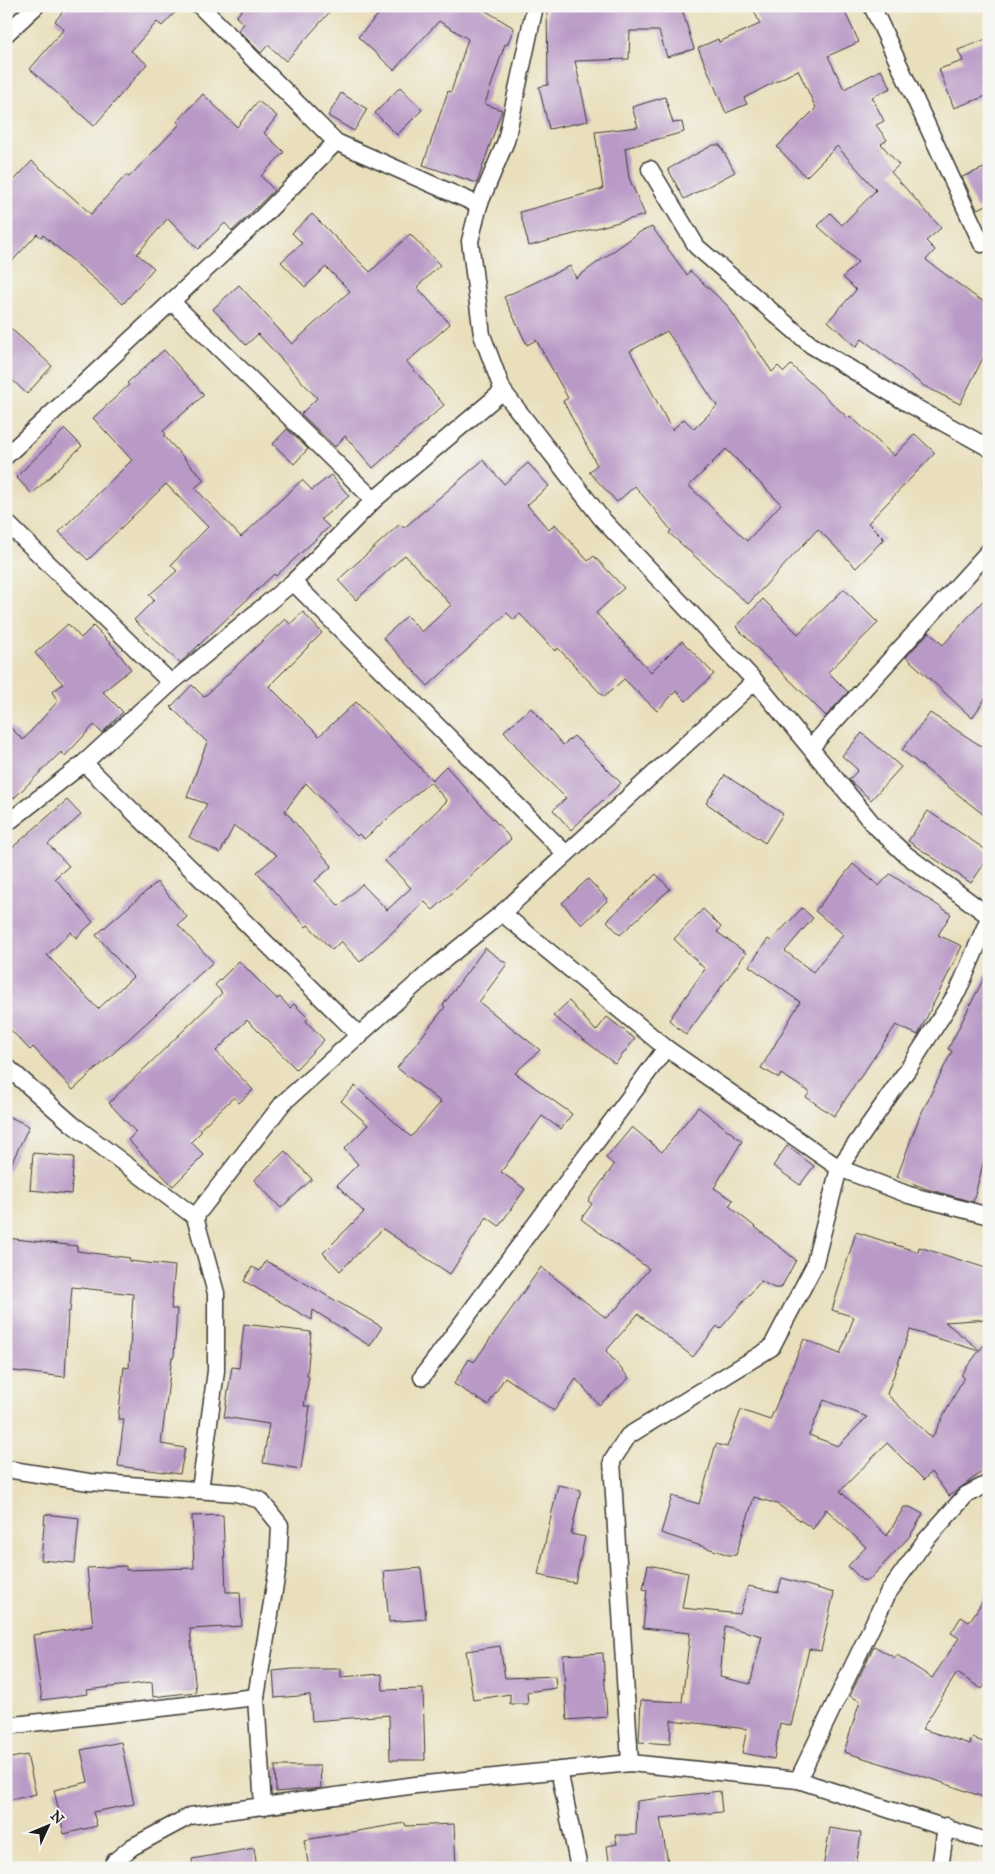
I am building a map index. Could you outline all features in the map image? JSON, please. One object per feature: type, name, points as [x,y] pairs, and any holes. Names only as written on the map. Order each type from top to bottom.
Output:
[{"type":"street","points":[[6,34],[36,6]]},
{"type":"street","points":[[200,6],[336,142],[478,205]]},
{"type":"street","points":[[535,6],[506,140],[478,205],[470,241],[482,335],[503,391],[602,519],[755,682],[872,822],[905,854],[988,913],[958,991],[910,1066],[839,1168],[814,1266],[771,1348],[628,1436],[612,1461],[630,1763]]},
{"type":"street","points":[[872,6],[982,244]]},
{"type":"street","points":[[6,456],[173,303],[260,220],[336,142]]},
{"type":"street","points":[[650,169],[697,247],[811,345],[902,400],[989,448]]},
{"type":"street","points":[[173,303],[374,500]]},
{"type":"street","points":[[6,824],[84,763],[170,683],[293,582],[374,500],[503,391]]},
{"type":"street","points":[[6,522],[170,683]]},
{"type":"street","points":[[811,747],[989,551]]},
{"type":"street","points":[[293,582],[566,854]]},
{"type":"street","points":[[195,1217],[283,1103],[434,968],[502,912],[755,682]]},
{"type":"street","points":[[84,763],[360,1036]]},
{"type":"street","points":[[502,912],[666,1048],[839,1168],[909,1195],[989,1216]]},
{"type":"street","points":[[422,1378],[666,1048]]},
{"type":"street","points":[[6,1066],[72,1124],[195,1217],[216,1293],[216,1371],[200,1490]]},
{"type":"street","points":[[6,1469],[90,1482],[236,1493],[260,1500],[280,1525],[278,1567],[256,1697],[263,1806]]},
{"type":"street","points":[[798,1780],[888,1593],[925,1541],[966,1495],[989,1484]]},
{"type":"street","points":[[6,1726],[256,1697]]},
{"type":"street","points":[[111,1868],[115,1861],[132,1847],[190,1816],[416,1785],[630,1763],[798,1780],[946,1826],[989,1842]]},
{"type":"street","points":[[559,1770],[579,1868]]},
{"type":"street","points":[[940,1868],[946,1826]]},
{"type":"building","points":[[68,6],[181,6],[162,26],[157,22],[131,51],[147,64],[94,126],[30,69],[64,29],[55,21]]},
{"type":"building","points":[[245,6],[335,6],[286,61],[268,45],[261,53],[238,30],[244,24],[236,17]]},
{"type":"building","points":[[386,6],[478,6],[514,28],[507,45],[505,44],[485,104],[502,110],[477,183],[423,165],[448,91],[451,92],[468,39],[439,21],[394,70],[358,37]]},
{"type":"building","points":[[547,6],[681,6],[694,49],[667,57],[659,31],[630,31],[629,59],[575,61],[588,121],[549,129],[539,87],[548,85]]},
{"type":"building","points":[[752,6],[842,6],[859,42],[828,56],[844,89],[881,70],[891,88],[872,97],[884,121],[876,125],[887,140],[881,144],[899,165],[891,172],[941,228],[926,241],[935,250],[926,260],[976,297],[989,304],[989,346],[960,404],[924,386],[862,339],[856,347],[828,321],[856,290],[843,277],[858,262],[818,226],[830,213],[842,225],[876,190],[837,146],[806,177],[777,147],[816,108],[798,70],[744,98],[747,104],[726,113],[698,48],[718,39],[719,42],[760,24]]},
{"type":"building","points":[[989,38],[989,95],[954,108],[939,69],[963,61],[958,50]]},
{"type":"building","points":[[400,87],[422,110],[397,135],[375,113]]},
{"type":"building","points":[[341,93],[367,109],[354,131],[328,116]]},
{"type":"building","points":[[203,94],[237,127],[258,101],[277,116],[264,133],[284,152],[261,176],[274,190],[232,231],[225,223],[198,249],[168,218],[137,254],[154,268],[123,304],[43,235],[41,237],[37,234],[6,268],[6,189],[32,161],[91,214],[126,175],[129,177],[180,124],[177,122]]},
{"type":"building","points":[[665,97],[673,123],[682,122],[684,132],[625,148],[629,178],[645,215],[529,246],[520,212],[603,189],[595,132],[638,127],[632,107]]},
{"type":"building","points":[[713,145],[720,145],[735,172],[684,199],[668,169]]},
{"type":"building","points":[[989,166],[989,204],[977,209],[962,177]]},
{"type":"building","points":[[312,214],[370,272],[410,234],[440,265],[417,287],[450,324],[407,362],[444,405],[373,468],[345,436],[335,447],[301,414],[317,398],[258,334],[246,345],[213,309],[239,285],[292,344],[350,291],[326,267],[305,287],[281,262],[302,243],[292,233]]},
{"type":"building","points":[[652,227],[687,275],[690,271],[727,305],[772,372],[778,366],[784,372],[791,365],[848,418],[850,416],[894,456],[915,434],[935,453],[868,523],[884,539],[856,568],[818,529],[748,604],[669,533],[671,530],[635,486],[617,502],[589,472],[597,465],[563,401],[568,398],[536,340],[527,345],[504,297],[570,266],[576,278],[640,232]],"holes":[[[667,331],[717,406],[694,429],[684,419],[672,430],[630,351]],[[726,449],[781,504],[747,541],[689,486]]]},
{"type":"building","points":[[6,324],[52,366],[27,394],[6,374]]},
{"type":"building","points":[[164,350],[204,395],[163,431],[166,434],[164,436],[204,480],[195,488],[241,537],[302,480],[312,490],[331,475],[349,496],[321,519],[329,527],[276,576],[274,574],[180,663],[134,620],[154,600],[149,595],[177,571],[171,565],[208,527],[166,484],[88,560],[59,532],[132,460],[93,418],[129,385],[127,383]]},
{"type":"building","points":[[65,429],[82,446],[32,494],[16,477]]},
{"type":"building","points":[[287,429],[308,449],[294,464],[273,444]]},
{"type":"building","points":[[483,460],[504,484],[528,463],[549,486],[527,505],[549,530],[555,524],[588,561],[594,556],[624,588],[596,613],[651,672],[682,641],[714,674],[686,701],[676,691],[657,711],[624,679],[604,697],[558,648],[555,651],[520,614],[514,620],[507,613],[428,686],[383,638],[407,616],[422,632],[451,605],[405,555],[356,600],[338,580],[400,524],[404,528]]},
{"type":"building","points":[[844,589],[878,623],[828,672],[848,692],[826,716],[736,627],[763,599],[798,634]]},
{"type":"building","points":[[989,594],[989,693],[972,718],[906,657],[929,632],[943,645]]},
{"type":"building","points":[[303,612],[322,633],[269,686],[319,736],[356,702],[432,780],[446,766],[511,839],[433,910],[425,902],[360,962],[341,941],[332,950],[308,925],[306,927],[257,872],[277,855],[234,826],[220,853],[189,837],[207,804],[187,797],[207,742],[171,707],[192,685],[204,697],[285,619],[290,624]],"holes":[[[430,782],[447,801],[385,861],[411,888],[387,910],[362,884],[339,906],[315,881],[332,866],[285,811],[306,783],[357,836],[359,834],[364,839]]]},
{"type":"building","points":[[68,624],[81,638],[93,626],[112,645],[131,669],[103,692],[123,712],[102,733],[94,725],[65,756],[61,752],[14,798],[6,790],[6,723],[23,740],[58,701],[52,692],[63,684],[35,653]]},
{"type":"building","points":[[531,708],[563,745],[574,736],[621,783],[571,830],[553,810],[566,798],[530,763],[504,731]]},
{"type":"building","points":[[930,713],[989,751],[989,819],[902,750]]},
{"type":"building","points":[[862,733],[901,767],[871,800],[849,780],[858,770],[842,756]]},
{"type":"building","points":[[725,775],[783,814],[765,843],[706,803]]},
{"type":"building","points":[[67,800],[81,815],[48,844],[69,866],[55,878],[93,922],[76,938],[71,932],[47,955],[98,1009],[133,977],[96,935],[157,882],[187,917],[178,925],[213,962],[73,1090],[33,1047],[30,1050],[6,1025],[6,853]]},
{"type":"building","points":[[928,811],[989,852],[989,857],[971,883],[908,841]]},
{"type":"building","points":[[853,864],[879,886],[890,874],[951,914],[938,935],[962,946],[918,1035],[896,1025],[834,1116],[806,1097],[810,1092],[781,1074],[779,1078],[761,1068],[800,1002],[749,966],[768,939],[771,941],[802,908],[813,918],[785,951],[813,972],[843,934],[815,911]]},
{"type":"building","points":[[656,874],[670,889],[620,935],[607,921]]},
{"type":"building","points":[[588,879],[608,900],[582,925],[562,903]]},
{"type":"building","points":[[703,909],[721,927],[717,932],[746,953],[686,1035],[669,1020],[705,969],[674,939]]},
{"type":"building","points":[[485,948],[507,964],[479,1002],[540,1050],[515,1073],[572,1114],[561,1129],[542,1116],[501,1172],[525,1189],[499,1226],[487,1217],[450,1274],[383,1229],[340,1271],[323,1253],[364,1212],[337,1185],[358,1164],[344,1149],[368,1125],[341,1101],[355,1086],[411,1137],[441,1102],[397,1068],[445,1007],[443,1005]]},
{"type":"building","points":[[239,961],[277,999],[280,997],[290,1008],[294,1004],[308,1018],[306,1021],[324,1040],[296,1069],[247,1020],[216,1051],[253,1090],[239,1103],[234,1097],[200,1129],[202,1131],[191,1142],[204,1155],[173,1186],[128,1140],[136,1132],[109,1103],[222,993],[215,985]]},
{"type":"building","points":[[989,968],[989,1141],[973,1202],[927,1189],[897,1177],[919,1118],[952,1051],[948,1049]]},
{"type":"building","points":[[569,1001],[596,1031],[607,1017],[635,1039],[615,1064],[553,1016]]},
{"type":"building","points":[[698,1107],[742,1141],[714,1188],[733,1200],[729,1206],[796,1260],[781,1288],[774,1288],[761,1281],[720,1329],[717,1326],[693,1357],[638,1314],[606,1351],[629,1378],[599,1405],[576,1379],[554,1411],[505,1377],[488,1405],[454,1384],[469,1359],[474,1362],[541,1267],[606,1318],[617,1308],[649,1269],[581,1219],[592,1204],[588,1201],[614,1165],[606,1158],[632,1127],[662,1152]]},
{"type":"building","points":[[6,1115],[29,1126],[6,1175]]},
{"type":"building","points":[[787,1146],[814,1166],[800,1185],[773,1166]]},
{"type":"building","points":[[285,1151],[312,1179],[281,1208],[254,1180]]},
{"type":"building","points":[[33,1153],[74,1157],[71,1194],[30,1190]]},
{"type":"building","points":[[856,1232],[918,1252],[919,1247],[989,1269],[989,1319],[945,1322],[980,1350],[989,1339],[989,1467],[949,1496],[931,1472],[924,1480],[887,1443],[840,1491],[887,1536],[904,1507],[910,1507],[923,1514],[910,1536],[869,1580],[862,1580],[848,1566],[866,1547],[826,1509],[813,1529],[777,1504],[754,1497],[736,1555],[729,1555],[661,1533],[672,1496],[699,1504],[716,1444],[727,1447],[741,1410],[770,1420],[804,1339],[840,1354],[854,1317],[832,1310]],"holes":[[[910,1330],[979,1351],[961,1375],[964,1377],[932,1438],[887,1394]],[[824,1400],[867,1417],[838,1446],[809,1435]]]},
{"type":"building","points":[[6,1238],[77,1246],[77,1251],[130,1258],[129,1261],[175,1266],[171,1309],[177,1309],[174,1357],[172,1357],[161,1444],[185,1448],[180,1474],[118,1466],[124,1419],[118,1419],[124,1367],[129,1368],[133,1294],[72,1287],[70,1312],[68,1312],[65,1377],[6,1370]]},
{"type":"building","points":[[266,1261],[382,1327],[370,1346],[313,1310],[312,1320],[244,1281],[252,1267],[260,1271]]},
{"type":"building","points":[[244,1324],[311,1332],[307,1376],[309,1377],[304,1406],[310,1406],[301,1469],[263,1463],[269,1424],[224,1417],[232,1367],[239,1368]]},
{"type":"building","points":[[558,1485],[581,1490],[571,1534],[585,1537],[575,1583],[538,1575]]},
{"type":"building","points":[[45,1514],[79,1518],[75,1563],[41,1560]]},
{"type":"building","points":[[223,1515],[226,1592],[240,1592],[242,1626],[190,1629],[196,1692],[153,1697],[152,1682],[87,1690],[88,1694],[42,1700],[33,1635],[93,1626],[87,1568],[126,1566],[126,1570],[194,1568],[192,1516]]},
{"type":"building","points":[[648,1565],[688,1573],[682,1608],[740,1614],[748,1586],[778,1592],[782,1578],[834,1593],[821,1651],[809,1649],[791,1726],[780,1723],[774,1759],[742,1753],[747,1729],[671,1720],[670,1744],[639,1742],[641,1700],[682,1702],[690,1633],[643,1628],[647,1590],[643,1589]],"holes":[[[725,1626],[762,1636],[750,1684],[720,1677]]]},
{"type":"building","points":[[421,1568],[426,1619],[389,1622],[384,1571]]},
{"type":"building","points":[[989,1592],[989,1679],[982,1689],[957,1673],[922,1729],[970,1744],[972,1738],[989,1744],[989,1781],[983,1797],[844,1752],[860,1701],[850,1696],[874,1646],[895,1658],[897,1655],[932,1678],[959,1638],[951,1633],[961,1617],[969,1622]]},
{"type":"building","points":[[500,1646],[505,1678],[555,1676],[556,1688],[527,1692],[528,1704],[510,1704],[510,1694],[473,1700],[466,1651]]},
{"type":"building","points":[[603,1653],[607,1717],[567,1720],[563,1655]]},
{"type":"building","points":[[341,1669],[341,1677],[382,1674],[383,1690],[423,1689],[425,1760],[390,1760],[389,1715],[312,1721],[310,1695],[275,1698],[273,1671]]},
{"type":"building","points":[[121,1742],[134,1804],[93,1812],[97,1826],[64,1834],[54,1790],[88,1782],[81,1750]]},
{"type":"building","points":[[27,1755],[36,1794],[6,1801],[6,1759]]},
{"type":"building","points":[[275,1766],[320,1766],[321,1788],[276,1792]]},
{"type":"building","points":[[720,1791],[722,1812],[660,1818],[669,1868],[610,1868],[607,1846],[617,1844],[615,1835],[636,1835],[637,1801]]},
{"type":"building","points":[[405,1823],[406,1826],[454,1824],[456,1868],[309,1868],[304,1840]]},
{"type":"building","points":[[830,1828],[861,1833],[856,1868],[823,1868]]},
{"type":"building","points":[[254,1848],[257,1868],[193,1868],[192,1859]]}]
